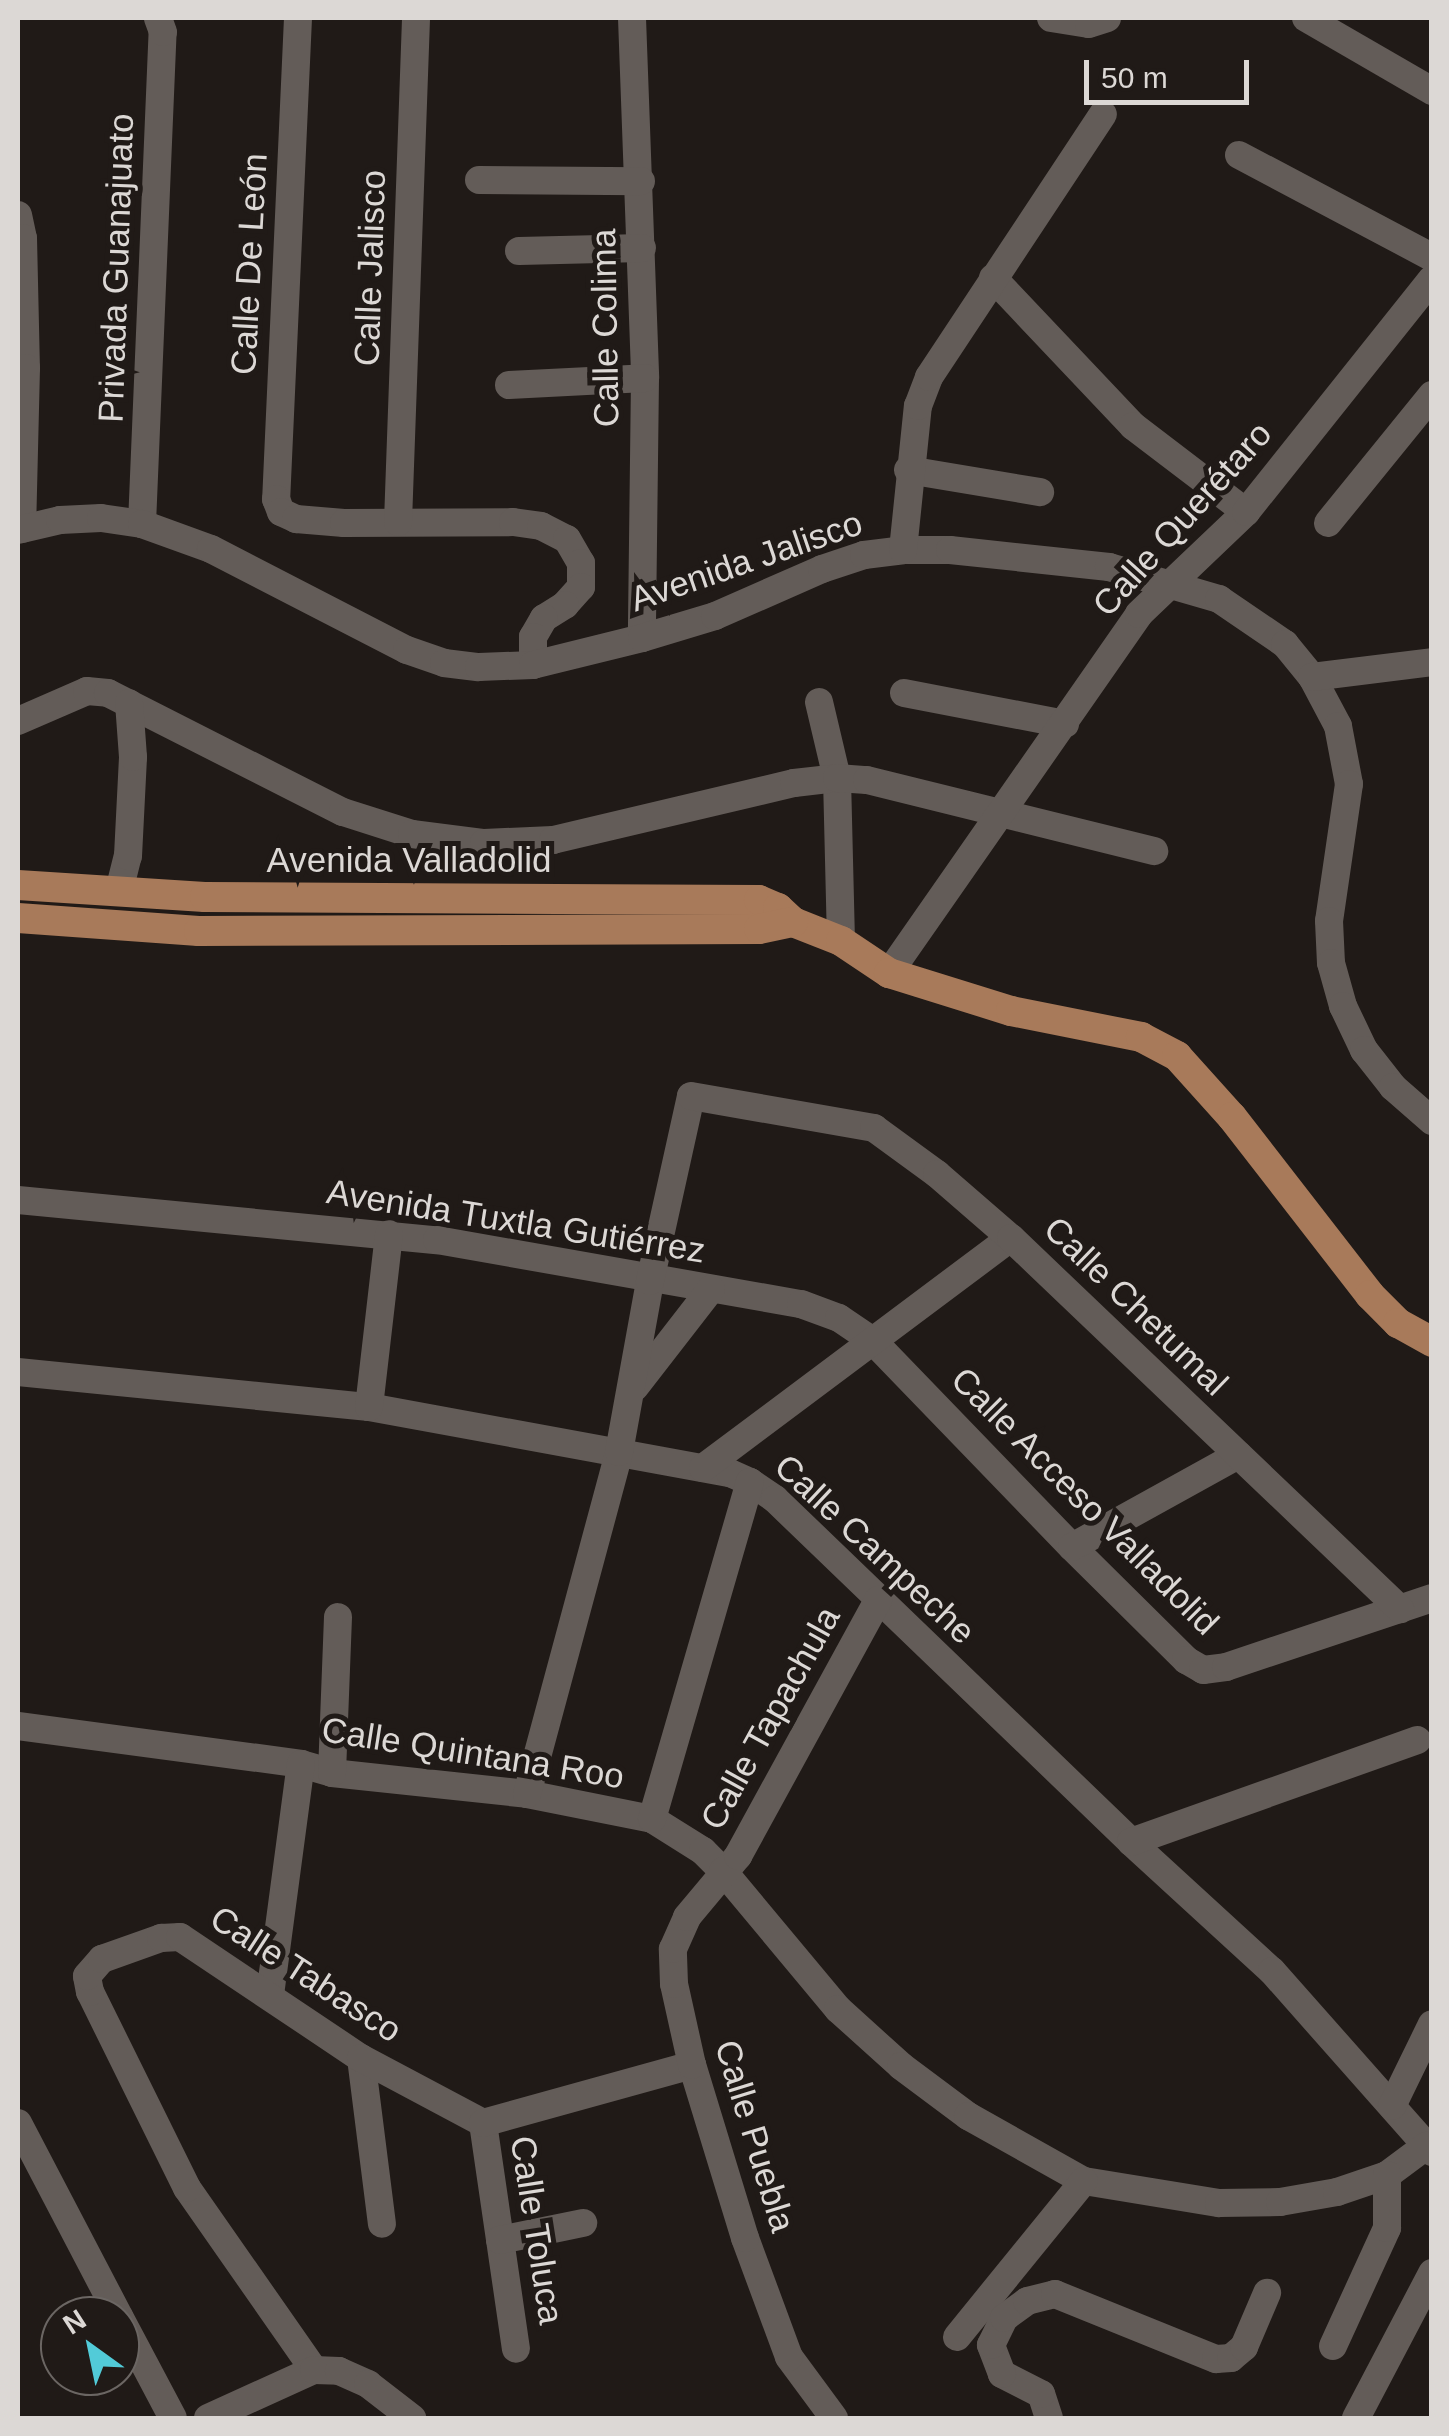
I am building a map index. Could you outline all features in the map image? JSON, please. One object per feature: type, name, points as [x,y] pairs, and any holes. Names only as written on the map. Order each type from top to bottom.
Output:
[{"type":"main road","name":"Avenida Valladolid","points":[[18,885],[205,897],[759,900],[778,908],[794,922],[841,941],[890,973],[995,1006],[1141,1038],[1177,1056],[1232,1117],[1370,1295],[1398,1324],[1432,1342]]},
{"type":"main road","name":"Avenida Valladolid","points":[[18,918],[199,931],[759,929],[794,922]]},
{"type":"street","name":"Privada Guanajuato","points":[[142,524],[164,32],[158,18]]},
{"type":"street","name":"Calle De León","points":[[298,18],[276,499],[281,512],[296,518],[344,523],[398,522]]},
{"type":"street","name":"Calle Jalisco","points":[[398,522],[416,18]]},
{"type":"street","name":"Calle Colima","points":[[632,18],[641,180],[645,378],[642,638]]},
{"type":"street","points":[[1051,18],[1089,24],[1106,18]]},
{"type":"street","points":[[1306,18],[1432,91]]},
{"type":"street","points":[[903,550],[908,470],[918,406],[930,377],[1103,114]]},
{"type":"street","points":[[1239,155],[1432,257]]},
{"type":"street","points":[[478,180],[641,180]]},
{"type":"street","points":[[19,230],[20,529]]},
{"type":"street","points":[[519,250],[642,248]]},
{"type":"street","points":[[993,278],[1133,426],[1246,512]]},
{"type":"street","name":"Calle Querétaro","points":[[890,973],[1139,614],[1246,512],[1432,279]]},
{"type":"street","points":[[509,385],[645,378]]},
{"type":"street","points":[[1328,523],[1432,395]]},
{"type":"street","points":[[908,470],[1040,492]]},
{"type":"street","name":"Avenida Jalisco","points":[[20,529],[60,520],[101,518],[142,524],[211,549],[407,650],[444,664],[533,665],[642,638],[715,616],[822,569],[864,555],[903,550],[950,550],[1109,568],[1172,582],[1250,616],[1285,644],[1312,677],[1338,726],[1349,784],[1329,921],[1331,963],[1343,1006],[1364,1050],[1393,1086],[1432,1121]]},
{"type":"street","points":[[398,522],[513,522],[541,526],[567,539],[580,563],[581,587],[544,618],[534,637],[533,665]]},
{"type":"street","points":[[1312,677],[1432,662]]},
{"type":"street","points":[[18,721],[87,691],[108,693],[343,812],[412,834],[484,843],[552,840],[794,783],[837,778],[866,780],[998,816],[1154,851]]},
{"type":"street","points":[[904,694],[1065,724]]},
{"type":"street","points":[[819,702],[837,778],[841,941]]},
{"type":"street","points":[[119,892],[128,856],[132,793],[128,703]]},
{"type":"street","points":[[527,1794],[619,1452],[650,1280],[691,1096],[874,1128],[937,1174],[1011,1238]]},
{"type":"street","name":"Avenida Tuxtla Gutiérrez","points":[[18,1200],[389,1234],[801,1304],[839,1318],[872,1341]]},
{"type":"street","points":[[368,1407],[389,1234]]},
{"type":"street","name":"Calle Chetumal","points":[[704,1468],[1011,1238],[1400,1609]]},
{"type":"street","points":[[631,1392],[711,1289]]},
{"type":"street","name":"Calle Acceso Valladolid","points":[[872,1341],[1072,1547],[1186,1660],[1203,1670],[1226,1667],[1432,1598]]},
{"type":"street","name":"Calle Campeche","points":[[18,1372],[368,1407],[704,1468],[750,1482],[775,1499],[1298,1998],[1429,2149]]},
{"type":"street","points":[[1072,1547],[1238,1455]]},
{"type":"street","points":[[652,1818],[750,1482]]},
{"type":"street","name":"Calle Tapachula","points":[[723,1871],[738,1856],[878,1600]]},
{"type":"street","points":[[332,1772],[338,1616]]},
{"type":"street","name":"Calle Quintana Roo","points":[[18,1726],[301,1764],[332,1772],[527,1794],[652,1818],[703,1851],[838,2008],[901,2066],[968,2116],[1084,2181],[1150,2196],[1219,2204],[1280,2202],[1337,2192],[1387,2176],[1429,2149]]},
{"type":"street","points":[[1131,1842],[1417,1740]]},
{"type":"street","points":[[270,1995],[301,1764]]},
{"type":"street","name":"Calle Puebla","points":[[723,1871],[687,1918],[673,1950],[674,1984],[692,2065],[745,2238],[790,2358],[834,2418]]},
{"type":"street","name":"Calle Tabasco","points":[[314,2370],[187,2188],[90,1992],[87,1976],[102,1959],[161,1938],[180,1937],[361,2058],[482,2123]]},
{"type":"street","points":[[1392,2106],[1432,2024]]},
{"type":"street","points":[[361,2058],[382,2224]]},
{"type":"street","points":[[482,2123],[692,2065]]},
{"type":"street","points":[[18,2123],[109,2296]]},
{"type":"street","name":"Calle Toluca","points":[[482,2123],[516,2349]]},
{"type":"street","points":[[1334,2346],[1387,2228],[1387,2176]]},
{"type":"street","points":[[958,2337],[1084,2181]]},
{"type":"street","points":[[500,2240],[583,2223]]},
{"type":"street","points":[[1356,2418],[1432,2273]]},
{"type":"street","points":[[1049,2418],[1042,2394],[1002,2374],[991,2345],[1004,2318],[1027,2301],[1055,2294],[1216,2358],[1231,2358],[1244,2347],[1268,2293]]},
{"type":"street","points":[[140,2355],[173,2418]]},
{"type":"street","points":[[208,2418],[314,2370],[339,2371],[368,2384],[412,2418]]}]
